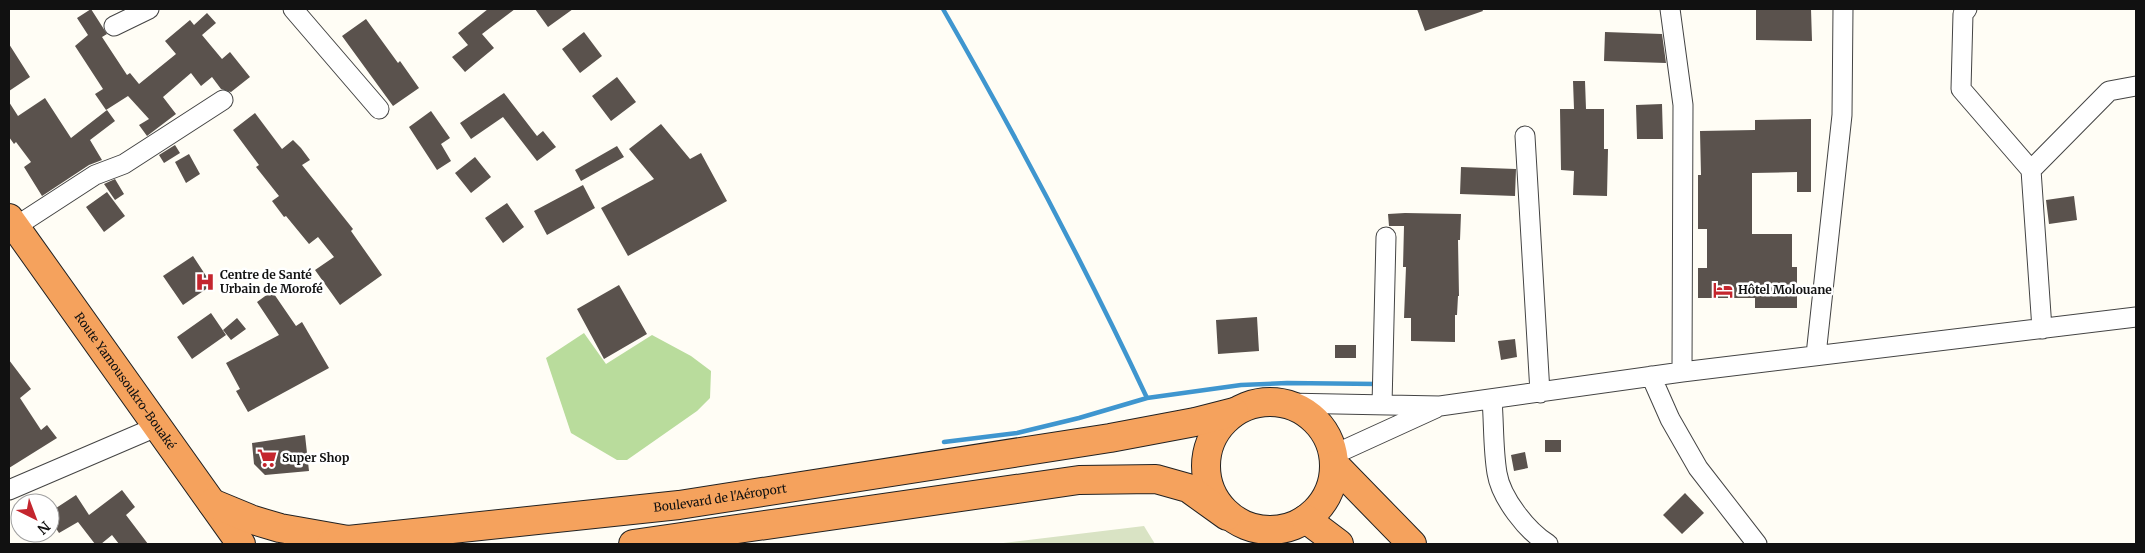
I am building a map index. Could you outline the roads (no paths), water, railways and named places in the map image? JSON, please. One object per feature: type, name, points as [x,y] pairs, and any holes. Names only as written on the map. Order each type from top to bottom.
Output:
[{"type":"highway","name":"Route Yamousoukro-Bouaké","points":[[12,222],[241,544]]},
{"type":"highway","points":[[633,544],[1079,480],[1156,479],[1188,488],[1227,516],[1246,526],[1266,531],[1287,528],[1306,519],[1322,505],[1332,486],[1334,460],[1331,444],[1321,425],[1305,411],[1285,403],[1267,401],[1250,404],[1234,412],[1219,425],[1209,443],[1205,462],[1207,482],[1214,500],[1227,516]]},
{"type":"highway","name":"Boulevard de l'Aéroport","points":[[212,504],[253,520],[340,542],[678,505],[1110,438],[1195,422],[1234,412]]},
{"type":"highway","points":[[1334,460],[1412,544]]},
{"type":"highway","points":[[1306,519],[1339,544]]},
{"type":"street","points":[[114,26],[149,9]]},
{"type":"street","points":[[293,9],[379,109]]},
{"type":"street","points":[[1670,9],[1683,105],[1682,372]]},
{"type":"street","points":[[1816,355],[1842,116],[1843,9]]},
{"type":"street","points":[[1967,9],[1964,14],[1961,89],[2031,170],[2042,329]]},
{"type":"street","points":[[2031,170],[2109,91],[2136,86]]},
{"type":"street","points":[[12,222],[95,175],[124,164],[223,100]]},
{"type":"street","points":[[1525,136],[1540,393]]},
{"type":"street","points":[[1382,405],[1386,236]]},
{"type":"street","points":[[1285,403],[1440,406],[1682,372],[2136,317]]},
{"type":"street","points":[[1651,376],[1670,419],[1698,468],[1757,544]]},
{"type":"street","points":[[1492,400],[1497,474],[1504,494],[1524,523],[1548,544]]},
{"type":"street","points":[[1334,460],[1440,406]]},
{"type":"street","points":[[9,490],[156,427]]},
{"type":"waterway","points":[[943,9],[1049,202],[1147,398]]},
{"type":"waterway","points":[[944,442],[1017,433],[1079,418],[1147,398],[1241,385],[1287,383],[1378,384]]},
{"type":"place","name":"Centre de Santé Urbain de Morofé","points":[[205,282]]},
{"type":"place","name":"Hôtel Molouane","points":[[1723,290]]},
{"type":"place","name":"Super Shop","points":[[267,458]]}]
